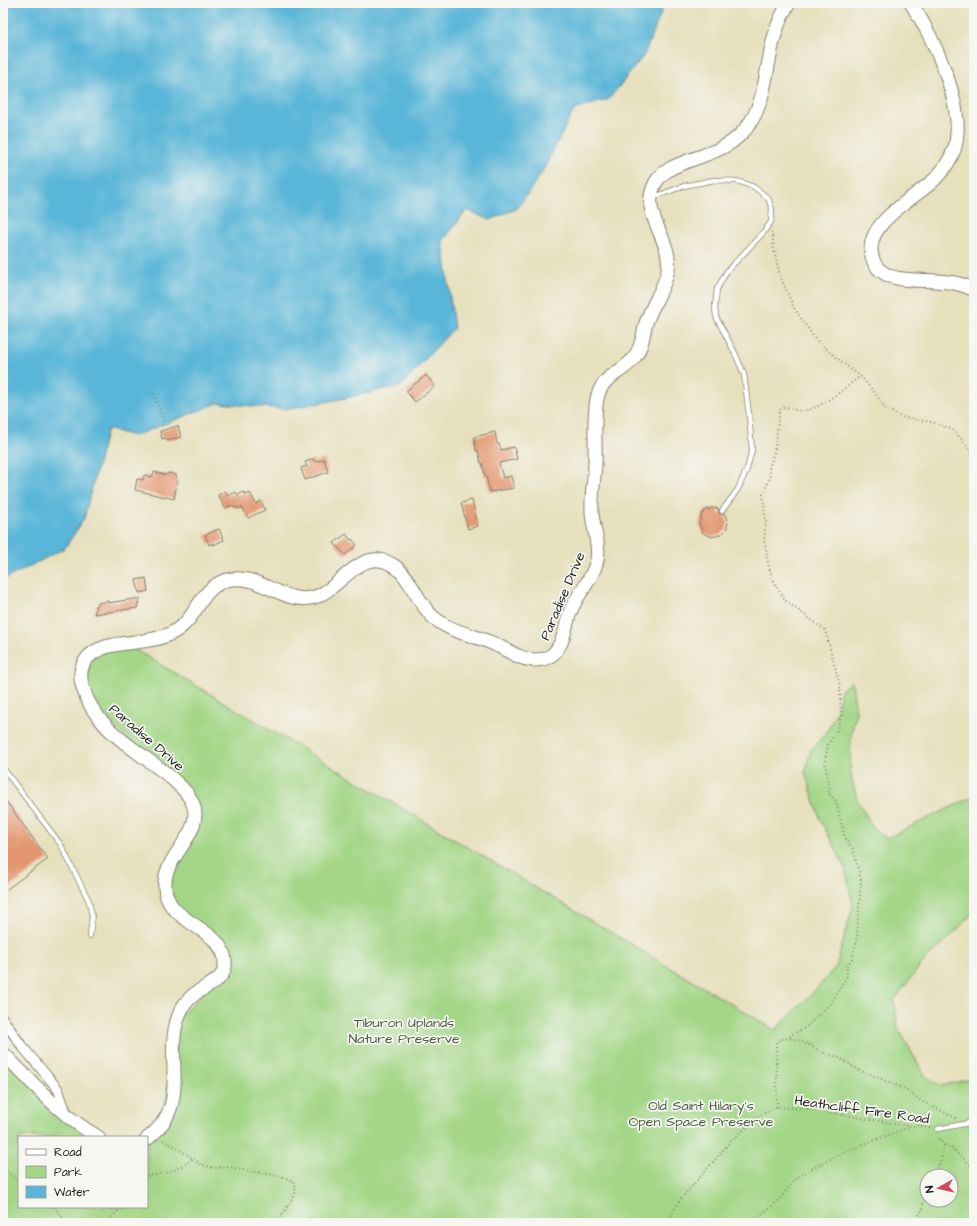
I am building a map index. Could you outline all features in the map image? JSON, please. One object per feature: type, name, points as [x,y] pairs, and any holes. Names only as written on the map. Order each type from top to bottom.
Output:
[{"type":"street","name":"Paradise Drive","points":[[148,1137],[153,1134],[167,1118],[172,1102],[175,1083],[175,1036],[177,1019],[180,1011],[190,998],[219,979],[223,974],[225,961],[222,950],[218,945],[208,935],[180,916],[171,906],[166,895],[165,878],[168,866],[194,823],[195,812],[192,802],[180,787],[110,730],[98,718],[82,686],[80,675],[83,665],[89,656],[104,648],[154,640],[174,632],[188,620],[207,592],[222,582],[233,579],[246,580],[259,583],[300,599],[310,598],[325,592],[360,564],[374,560],[384,561],[396,567],[403,574],[426,610],[444,626],[460,633],[487,641],[526,659],[540,660],[553,654],[560,646],[572,606],[591,576],[597,559],[598,546],[592,509],[598,394],[602,384],[628,365],[639,351],[649,316],[667,273],[667,252],[652,214],[651,198],[654,186],[663,173],[677,165],[720,149],[735,140],[747,128],[759,104],[775,32],[788,3]]},
{"type":"street","points":[[911,3],[925,27],[945,74],[955,109],[957,135],[954,148],[946,165],[934,180],[881,224],[872,239],[871,253],[874,262],[879,269],[892,276],[902,279],[949,281],[961,284],[974,290]]},
{"type":"street","points":[[3,1019],[21,1045],[53,1081],[58,1090],[67,1117]]},
{"type":"street","points":[[3,1052],[38,1091],[67,1117],[96,1136]]},
{"type":"lane","points":[[651,198],[684,186],[714,180],[737,181],[754,187],[768,198],[772,209],[771,222],[763,233],[727,271],[717,289],[715,307],[716,318],[734,351],[744,374],[750,415],[752,450],[747,469],[738,489],[722,512]]},
{"type":"lane","points":[[3,768],[61,845],[89,901],[92,917],[90,936]]},
{"type":"lane","points":[[935,1129],[974,1122]]},
{"type":"path","points":[[771,222],[774,250],[780,276],[794,308],[815,339],[860,376],[886,409],[901,417],[931,422],[952,430],[966,445],[974,460]]},
{"type":"path","points":[[777,1107],[776,1042],[790,1037],[792,1034],[805,1028],[830,1004],[847,976],[847,965],[852,959],[857,937],[861,880],[853,849],[845,838],[836,801],[828,793],[830,787],[825,762],[828,745],[836,732],[841,717],[840,686],[824,630],[786,601],[776,586],[771,574],[764,541],[766,522],[763,494],[770,478],[769,469],[775,448],[779,413],[781,408],[786,406],[802,411],[809,409],[831,398],[860,376]]},
{"type":"path","points":[[154,394],[165,424]]},
{"type":"path","points":[[790,1037],[830,1056],[837,1057],[865,1074],[870,1074],[907,1090],[921,1101],[966,1123]]},
{"type":"path","name":"Heathcliff Fire Road","points":[[667,1223],[680,1200],[731,1141],[760,1115],[777,1107],[808,1109],[935,1129]]},
{"type":"path","points":[[749,1223],[778,1201],[797,1177],[845,1151],[913,1126]]},
{"type":"path","points":[[935,1129],[944,1145],[951,1148],[974,1168]]},
{"type":"path","points":[[937,1168],[944,1145]]},
{"type":"path","points":[[173,1146],[200,1164],[214,1168],[228,1167],[284,1177],[293,1182],[296,1187],[295,1195],[281,1216],[282,1223]]},
{"type":"path","points":[[148,1176],[162,1174],[179,1169],[193,1158]]},
{"type":"path","points":[[3,1169],[18,1180]]},
{"type":"path","points":[[55,1208],[66,1221],[70,1223]]},
{"type":"path","points":[[106,1223],[121,1208]]},
{"type":"path","points":[[917,1223],[923,1208]]},
{"type":"green space","name":"Tiburon Uplands Nature Preserve","points":[[126,644],[775,1030],[807,999],[836,967],[853,906],[845,867],[821,821],[805,772],[811,750],[826,734],[838,708],[841,690],[852,681],[856,713],[851,735],[850,771],[857,800],[874,829],[887,838],[974,796],[974,912],[924,961],[894,1000],[898,1028],[925,1076],[941,1086],[974,1078],[974,1223],[3,1223],[3,1053],[97,1136],[18,1136],[18,1208],[148,1208],[148,1138],[163,1123],[177,1019],[213,984],[225,961],[166,895],[194,807],[87,698],[86,660]]},
{"type":"water","points":[[3,3],[665,3],[644,55],[609,99],[574,110],[541,174],[518,208],[490,220],[467,210],[443,241],[454,328],[401,386],[285,409],[218,403],[134,436],[107,429],[84,519],[65,548],[3,580]]},
{"type":"building","points":[[426,375],[435,386],[415,402],[406,391]]},
{"type":"building","points":[[178,426],[181,437],[167,441],[166,438],[162,439],[160,431]]},
{"type":"building","points":[[495,432],[497,444],[499,444],[501,450],[514,447],[517,459],[499,463],[503,478],[511,476],[514,488],[490,492],[478,450],[476,451],[474,437]]},
{"type":"building","points":[[313,459],[315,462],[324,459],[328,472],[305,480],[301,468],[307,466],[305,462]]},
{"type":"building","points":[[154,472],[166,475],[169,473],[176,475],[177,483],[174,499],[135,490],[137,479],[143,480],[144,475],[152,477]]},
{"type":"building","points":[[225,491],[228,496],[236,492],[238,495],[244,492],[246,495],[250,493],[256,504],[261,501],[265,510],[248,518],[242,507],[238,509],[237,507],[234,508],[232,505],[225,508],[218,495]]},
{"type":"building","points":[[472,500],[478,526],[468,529],[461,503]]},
{"type":"building","points":[[713,508],[719,509],[718,512],[720,514],[725,514],[728,523],[726,530],[722,534],[712,537],[703,533],[699,524],[702,514],[706,510]]},
{"type":"building","points":[[219,529],[224,540],[213,545],[213,543],[209,545],[205,535]]},
{"type":"building","points":[[346,534],[357,545],[345,555],[334,543]]},
{"type":"building","points":[[146,578],[148,591],[139,593],[136,580]]},
{"type":"building","points":[[140,598],[137,608],[94,614],[96,609],[95,606],[98,605],[98,603]]},
{"type":"building","points":[[3,797],[48,859],[3,892]]},
{"type":"park label","name":"Old Saint Hilary's Open Space Preserve","points":[[701,1114]]}]
